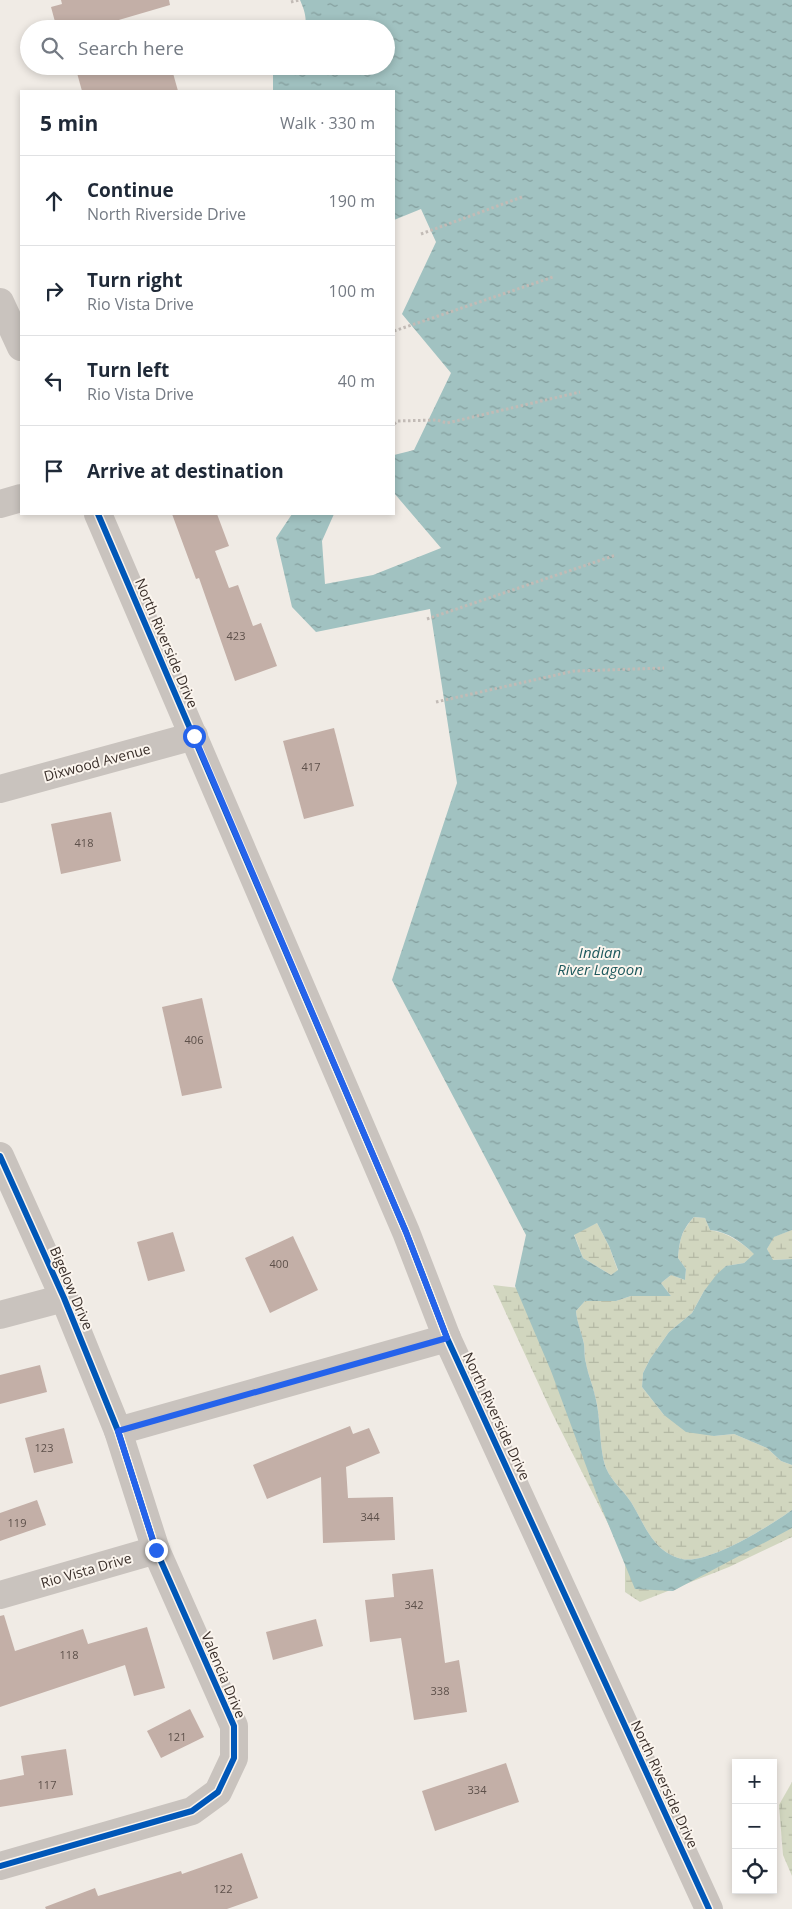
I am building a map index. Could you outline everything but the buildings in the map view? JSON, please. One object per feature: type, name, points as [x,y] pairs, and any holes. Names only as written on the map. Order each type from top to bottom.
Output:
[{"type":"street","points":[[0,302],[20,345]]},
{"type":"street","points":[[0,504],[20,498]]},
{"type":"street","name":"North Riverside Drive","points":[[98,515],[406,1232],[447,1338],[709,1909]]},
{"type":"street","name":"Dixwood Avenue","points":[[0,789],[194,736]]},
{"type":"street","name":"Bigelow Drive","points":[[0,1156],[64,1298],[118,1431]]},
{"type":"street","points":[[0,1315],[64,1298]]},
{"type":"street","points":[[156,1550],[118,1431],[447,1338]]},
{"type":"street","name":"Rio Vista Drive","points":[[0,1595],[156,1550]]},
{"type":"street","name":"Valencia Drive","points":[[0,1866],[192,1811],[218,1792],[234,1758],[234,1726],[156,1550]]},
{"type":"path","points":[[291,2],[298,0]]},
{"type":"path","points":[[421,234],[522,197]]},
{"type":"path","points":[[395,331],[553,277]]},
{"type":"path","points":[[395,423],[398,421],[437,420],[447,423],[580,392]]},
{"type":"path","points":[[426,619],[616,555]]},
{"type":"path","points":[[436,702],[574,671],[664,668]]},
{"type":"green space","points":[[694,1217],[705,1218],[710,1230],[729,1236],[755,1254],[744,1263],[726,1266],[704,1291],[692,1313],[669,1332],[650,1359],[643,1373],[642,1387],[664,1415],[714,1436],[734,1434],[767,1448],[781,1461],[792,1465],[792,1510],[770,1525],[723,1550],[707,1556],[682,1559],[672,1555],[657,1544],[631,1502],[611,1478],[606,1468],[602,1452],[597,1404],[585,1361],[584,1344],[576,1311],[585,1301],[616,1301],[631,1296],[671,1296],[661,1283],[671,1275],[685,1280],[686,1269],[678,1258],[682,1236]]},
{"type":"green space","points":[[597,1223],[609,1246],[618,1271],[611,1275],[583,1258],[574,1234]]},
{"type":"green space","points":[[792,1230],[792,1259],[772,1260],[767,1249],[773,1237]]},
{"type":"green space","points":[[493,1285],[519,1288],[595,1468],[641,1544],[685,1571],[792,1524],[792,1537],[729,1567],[640,1602],[625,1592],[625,1557],[552,1413]]},
{"type":"green space","points":[[792,1782],[792,1876],[783,1855],[779,1805]]},
{"type":"water","name":"Indian River Lagoon","points":[[300,0],[792,0],[792,1230],[774,1237],[767,1249],[773,1260],[792,1259],[792,1465],[781,1461],[767,1448],[734,1434],[714,1436],[686,1432],[664,1415],[642,1387],[643,1373],[650,1359],[669,1332],[692,1313],[704,1291],[717,1274],[726,1266],[744,1263],[754,1254],[739,1242],[729,1235],[710,1230],[705,1218],[694,1217],[682,1236],[678,1258],[686,1269],[685,1280],[671,1275],[661,1283],[671,1296],[631,1296],[616,1301],[585,1301],[576,1311],[584,1344],[585,1361],[597,1404],[602,1452],[606,1468],[611,1478],[631,1502],[657,1544],[672,1555],[682,1559],[707,1556],[739,1542],[792,1510],[792,1528],[673,1591],[635,1589],[602,1509],[551,1371],[515,1286],[526,1235],[392,980],[457,783],[430,609],[316,632],[292,607],[276,538],[291,515],[334,515],[322,541],[325,584],[373,575],[441,548],[395,494],[395,455],[414,450],[451,373],[402,314],[436,242],[421,209],[395,220],[395,90],[273,90],[273,75],[395,75],[395,20],[306,20]],"holes":[[[597,1223],[609,1246],[618,1270],[611,1275],[583,1258],[574,1235]]]},
{"type":"cycle path","points":[[98,515],[406,1232],[447,1338],[709,1909]]},
{"type":"cycle path","points":[[0,1156],[64,1298],[118,1431],[156,1550],[234,1726],[234,1758],[218,1792],[192,1811],[0,1866]]},
{"type":"route","points":[[156,1550],[118,1431],[447,1338],[406,1232],[194,736]]}]
